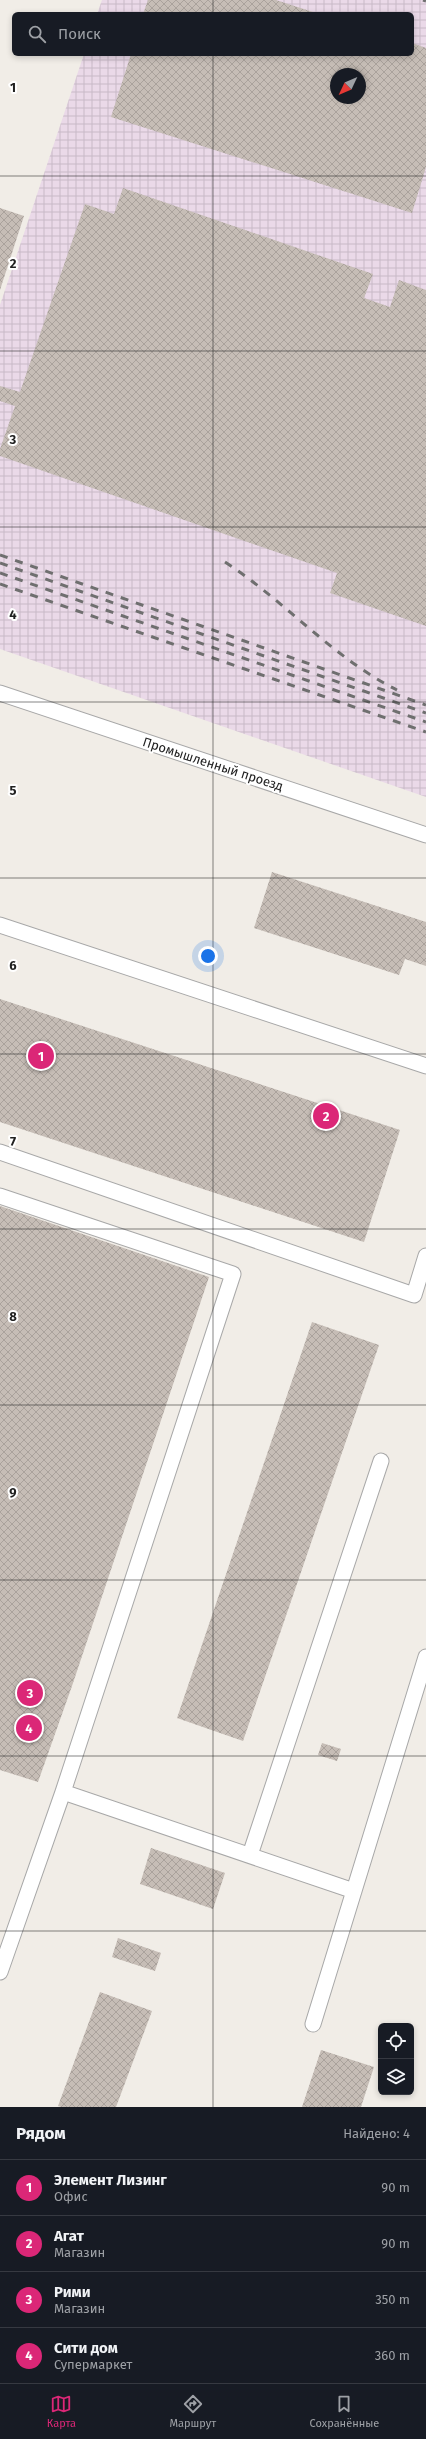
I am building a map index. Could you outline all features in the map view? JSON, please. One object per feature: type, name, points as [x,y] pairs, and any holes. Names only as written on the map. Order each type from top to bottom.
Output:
[{"type":"lane","name":"Промышленный проезд","points":[[0,693],[426,835]]},
{"type":"lane","points":[[0,925],[426,1066]]},
{"type":"lane","points":[[0,1152],[414,1295],[426,1256]]},
{"type":"lane","points":[[0,1196],[233,1274],[63,1792],[0,1972]]},
{"type":"lane","points":[[250,1855],[381,1461]]},
{"type":"lane","points":[[313,2024],[426,1657]]},
{"type":"lane","points":[[63,1792],[354,1891]]},
{"type":"shaded area","points":[[102,0],[426,0],[426,797],[0,649],[0,305],[83,56],[414,56],[414,12],[98,12]]},
{"type":"building","points":[[148,0],[276,0],[313,12],[144,12]]},
{"type":"building","points":[[414,44],[426,48],[426,167],[412,213],[111,117],[130,56],[414,56]]},
{"type":"building","points":[[123,188],[373,274],[364,298],[390,307],[399,280],[426,290],[426,626],[330,593],[337,573],[0,456],[0,449],[15,406],[0,401],[0,386],[20,392],[85,204],[114,214]]},
{"type":"building","points":[[0,208],[24,216],[0,290]]},
{"type":"building","points":[[272,872],[426,922],[426,966],[405,959],[399,975],[254,928]]},
{"type":"building","points":[[0,999],[400,1130],[364,1242],[0,1122]]},
{"type":"building","points":[[0,1206],[209,1277],[72,1686],[38,1782],[0,1770]]},
{"type":"building","points":[[312,1322],[379,1345],[243,1741],[177,1718]]},
{"type":"building","points":[[322,1743],[341,1749],[337,1761],[318,1755]]},
{"type":"building","points":[[151,1848],[225,1873],[213,1909],[140,1884]]},
{"type":"building","points":[[118,1938],[161,1953],[155,1971],[112,1957]]},
{"type":"building","points":[[100,1992],[152,2011],[116,2107],[58,2106]]},
{"type":"building","points":[[321,2050],[374,2067],[361,2107],[302,2107]]},
{"type":"railway","points":[[0,555],[426,705]]},
{"type":"railway","points":[[225,562],[247,577],[330,646],[374,677],[397,690]]},
{"type":"railway","points":[[0,563],[426,713]]},
{"type":"railway","points":[[0,573],[426,722]]},
{"type":"railway","points":[[0,584],[426,732]]},
{"type":"place","name":"Элемент Лизинг","points":[[41,1056]]},
{"type":"place","name":"Агат","points":[[326,1116]]},
{"type":"place","name":"Рими","points":[[30,1693]]},
{"type":"place","name":"Сити дом","points":[[29,1728]]}]
